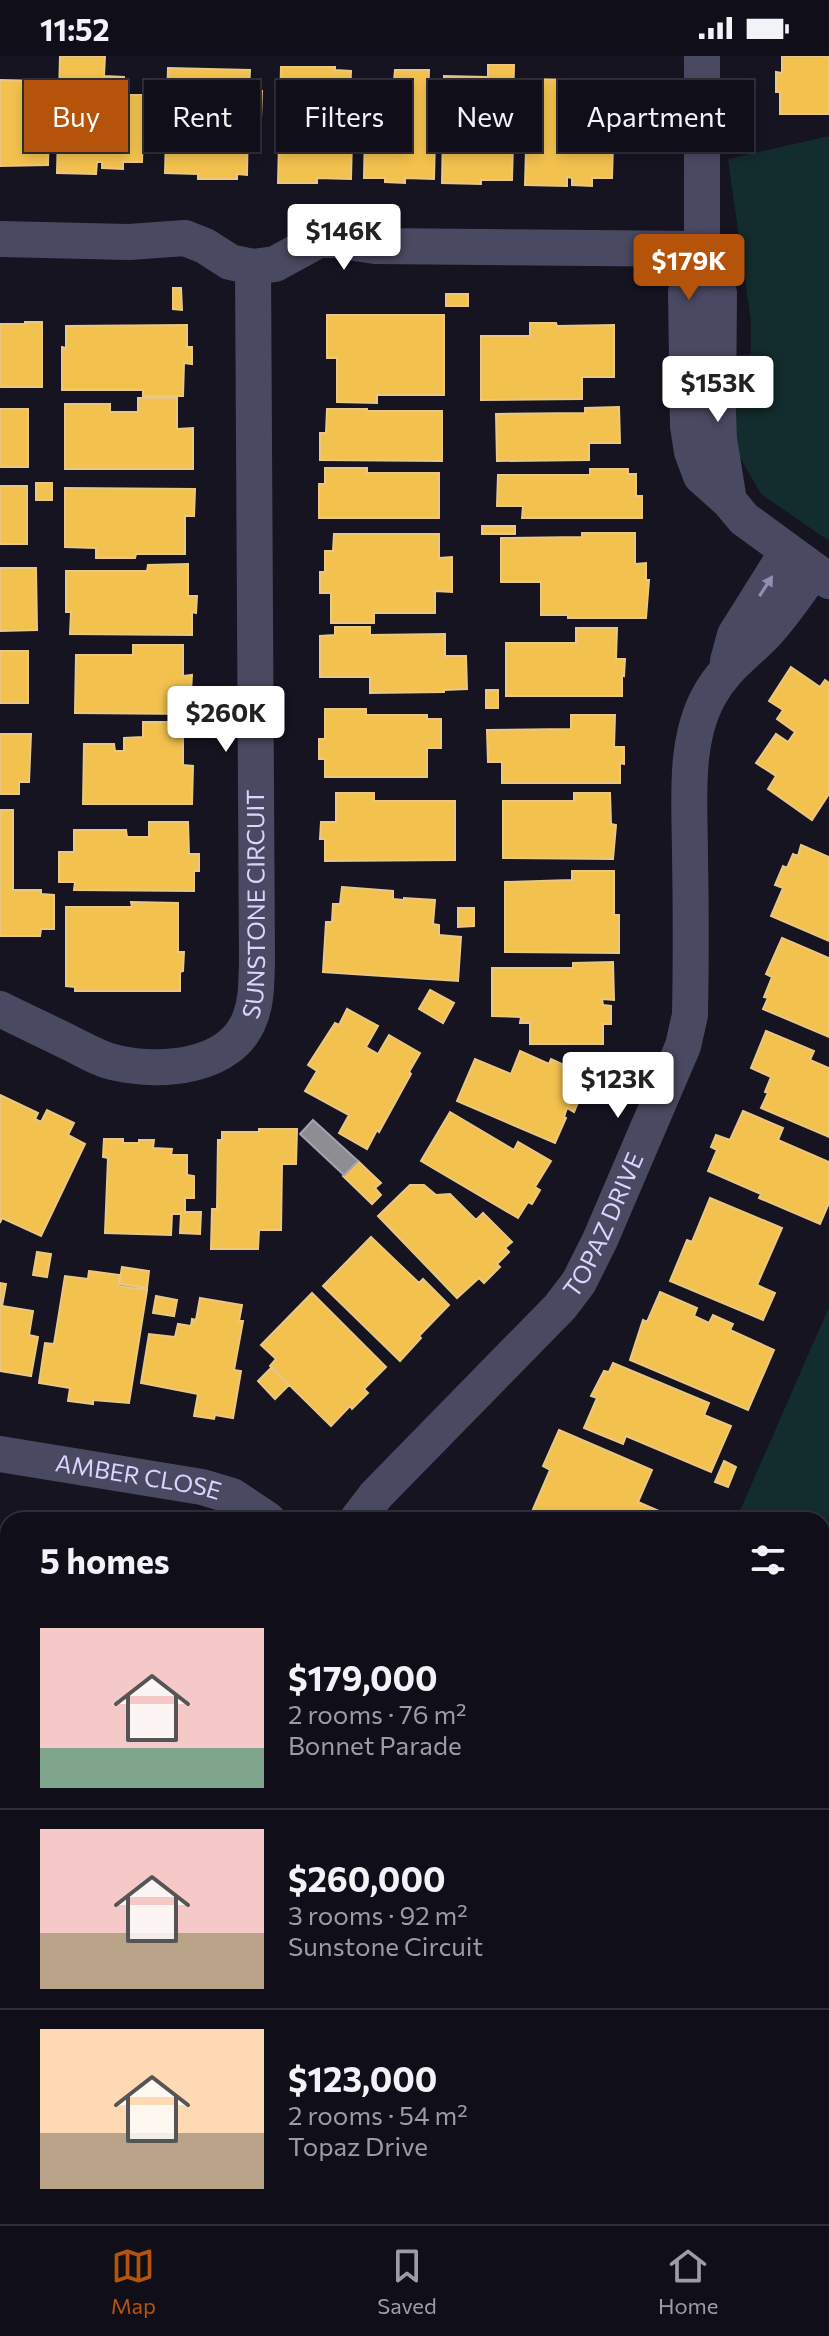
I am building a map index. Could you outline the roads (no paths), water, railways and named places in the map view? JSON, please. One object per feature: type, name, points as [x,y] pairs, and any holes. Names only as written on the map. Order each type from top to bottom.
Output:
[{"type":"street","points":[[702,56],[702,249],[719,293],[719,439],[729,501],[744,519],[810,568]]},
{"type":"street","points":[[0,239],[129,242],[185,238],[230,262],[253,267],[275,264],[317,241],[327,239],[375,246],[702,249]]},
{"type":"street","name":"SUNSTONE CIRCUIT","points":[[0,1009],[95,1056],[117,1063],[164,1067],[194,1064],[219,1054],[236,1040],[249,1021],[256,997],[257,964],[253,267]]},
{"type":"street","name":"TOPAZ DRIVE","points":[[363,1512],[376,1495],[560,1307],[579,1282],[606,1226],[683,1046],[690,1015],[692,753],[697,728],[708,697],[725,671],[764,635],[785,610],[810,568]]},
{"type":"street","name":"AMBER CLOSE","points":[[0,1454],[202,1487],[232,1496],[256,1512]]}]
